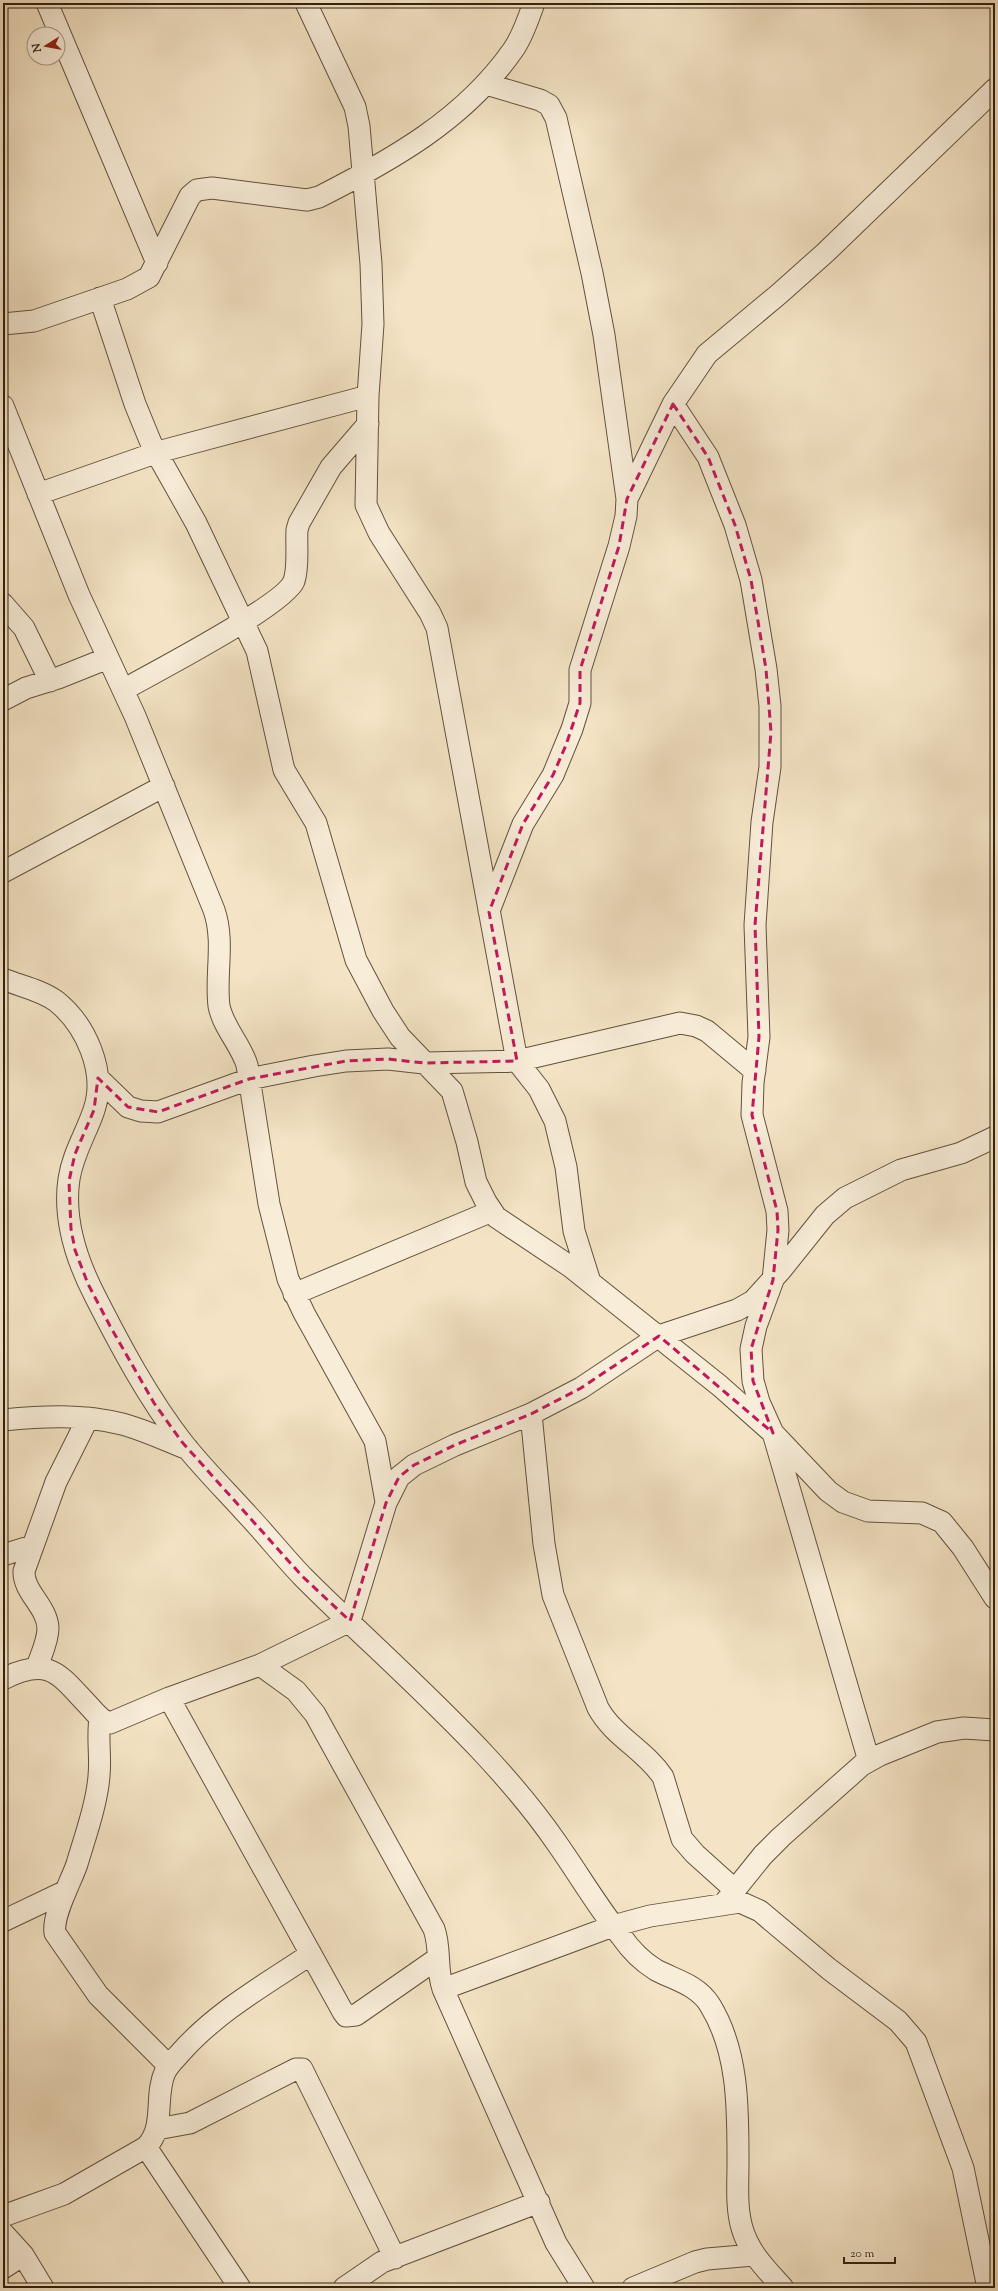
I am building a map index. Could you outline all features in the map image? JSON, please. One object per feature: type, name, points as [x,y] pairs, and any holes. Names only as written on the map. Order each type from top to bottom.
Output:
[{"type":"street","points":[[47,3],[157,263]]},
{"type":"street","points":[[306,3],[355,107],[364,175],[373,324],[368,396],[366,505],[379,533],[430,613],[436,628],[470,803],[517,1061],[539,1089],[555,1121],[566,1168],[574,1230],[590,1282]]},
{"type":"street","points":[[3,324],[34,321],[138,285],[149,277],[190,196],[197,190],[212,188],[308,200],[318,197],[364,175],[398,155],[449,119],[478,94],[514,50],[523,33],[534,3]]},
{"type":"street","points":[[486,84],[540,100],[549,106],[556,118],[592,273],[604,335],[627,499],[626,516],[619,546],[580,670],[580,703],[568,739],[553,775],[523,824],[489,912]]},
{"type":"street","points":[[627,499],[673,404],[696,367],[707,354],[779,294],[825,253],[995,89]]},
{"type":"street","points":[[100,298],[135,404],[151,443],[158,452],[196,522],[257,651],[284,770],[316,823],[356,960],[383,1012],[400,1037],[452,1091],[464,1128],[476,1182],[496,1217],[590,1282],[658,1336],[773,1433],[828,1491],[843,1502],[868,1511],[922,1513],[942,1522],[963,1548],[995,1598]]},
{"type":"street","points":[[38,494],[158,452],[368,396]]},
{"type":"street","points":[[673,404],[708,457],[736,525],[751,580],[766,669],[771,732],[755,925],[759,1037],[752,1115],[778,1222],[773,1280],[756,1326],[751,1349],[753,1381],[759,1402],[773,1433],[869,1761]]},
{"type":"street","points":[[3,406],[79,595],[123,690],[164,786],[218,921],[220,1007],[243,1054],[249,1080],[269,1204],[288,1279],[294,1294],[375,1441],[386,1502]]},
{"type":"street","points":[[123,690],[243,623],[290,588],[295,575],[297,530],[299,522],[331,467],[368,424]]},
{"type":"street","points":[[3,604],[24,628],[50,681]]},
{"type":"street","points":[[3,700],[26,688],[50,681],[108,658]]},
{"type":"street","points":[[3,872],[164,786]]},
{"type":"street","points":[[3,980],[44,994],[58,1003],[75,1022],[94,1057],[98,1078],[94,1110],[75,1154],[69,1181],[71,1229],[75,1250],[88,1284],[132,1366],[154,1403],[189,1450],[302,1576],[443,1710],[522,1795],[622,1939],[642,1960],[654,1969],[691,1986],[705,1998],[716,2017],[726,2045],[737,2090],[740,2225],[754,2256],[783,2288]]},
{"type":"street","points":[[98,1078],[128,1107],[141,1111],[158,1112],[249,1080],[346,1061],[388,1059],[424,1063],[517,1061],[680,1023],[696,1026],[707,1031],[755,1071]]},
{"type":"street","points":[[3,1679],[19,1671],[37,1667],[47,1668],[58,1674],[100,1718],[110,1723],[169,1698],[260,1664],[350,1621],[386,1502],[399,1477],[414,1465],[456,1445],[531,1414],[581,1388],[658,1336],[737,1310],[759,1296],[825,1215],[845,1198],[901,1170],[961,1153],[995,1137]]},
{"type":"street","points":[[294,1294],[492,1211]]},
{"type":"street","points":[[531,1414],[544,1544],[553,1595],[598,1708],[605,1720],[615,1731],[658,1768],[663,1777],[682,1839],[729,1898],[760,1911],[828,1969],[898,2021],[911,2035],[935,2093],[963,2168],[988,2288]]},
{"type":"street","points":[[3,1420],[47,1416],[88,1418],[123,1424],[189,1450]]},
{"type":"street","points":[[37,1667],[48,1628],[41,1606],[24,1576],[32,1546],[56,1482],[88,1418]]},
{"type":"street","points":[[3,1555],[32,1546]]},
{"type":"street","points":[[260,1664],[296,1692],[315,1714],[434,1929],[438,1943],[440,1982],[556,2243],[584,2288]]},
{"type":"street","points":[[169,1698],[342,2012],[351,2016],[438,1958]]},
{"type":"street","points":[[100,1718],[98,1732],[98,1787],[77,1864],[55,1921],[55,1933],[98,1995],[169,2066]]},
{"type":"street","points":[[443,1989],[613,1926],[729,1898],[763,1855],[781,1837],[862,1765],[937,1732],[964,1728],[995,1730]]},
{"type":"street","points":[[3,1921],[66,1891]]},
{"type":"street","points":[[3,2216],[64,2194],[146,2147],[155,2136],[162,2081],[169,2066],[191,2041],[220,2015],[311,1954]]},
{"type":"street","points":[[157,2128],[190,2123],[296,2069],[302,2069],[395,2258]]},
{"type":"street","points":[[146,2147],[240,2288]]},
{"type":"street","points":[[347,2287],[382,2262],[539,2202]]},
{"type":"street","points":[[3,2232],[22,2255],[43,2288]]},
{"type":"street","points":[[3,2268],[22,2255]]},
{"type":"street","points":[[633,2288],[694,2262],[707,2259],[754,2256]]},
{"type":"highlighted area","points":[[673,404],[708,457],[735,525],[751,580],[766,669],[771,732],[755,925],[759,1037],[752,1115],[777,1211],[778,1230],[773,1280],[751,1349],[753,1381],[773,1433],[659,1336],[581,1388],[531,1414],[455,1445],[414,1465],[399,1477],[386,1503],[350,1621],[302,1576],[182,1442],[154,1403],[88,1284],[75,1250],[71,1229],[69,1181],[75,1154],[94,1110],[98,1078],[128,1107],[158,1112],[249,1079],[346,1061],[388,1059],[424,1063],[517,1061],[489,912],[523,824],[553,775],[566,745],[580,703],[580,670],[619,546],[627,499]]}]
